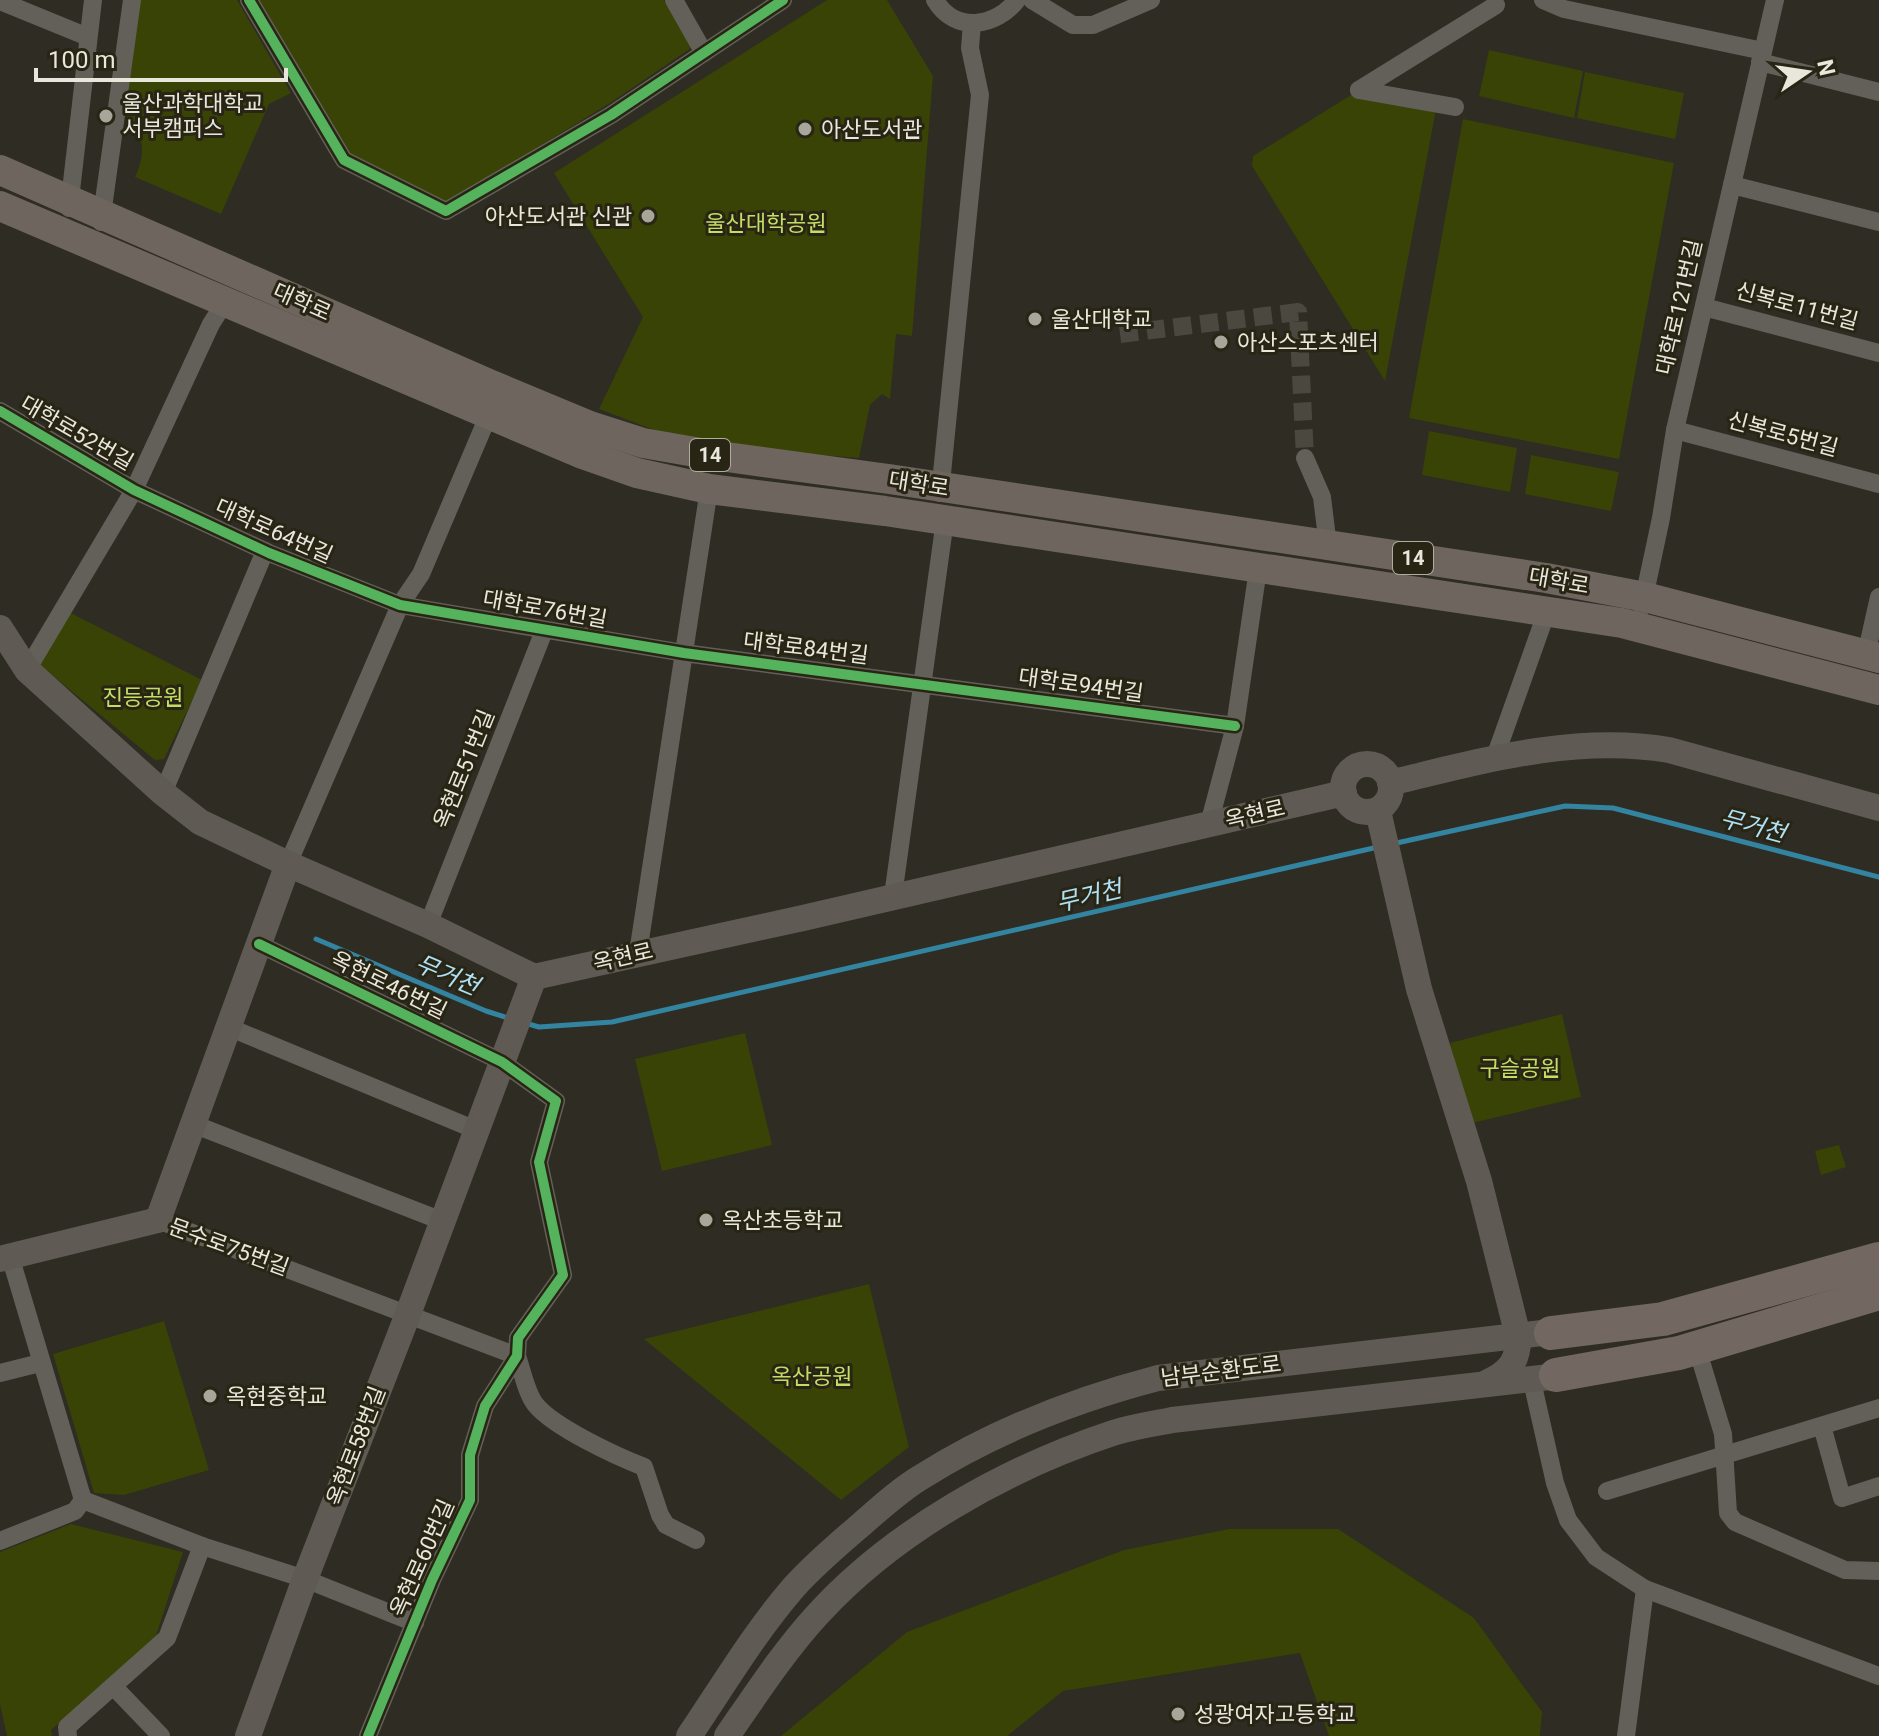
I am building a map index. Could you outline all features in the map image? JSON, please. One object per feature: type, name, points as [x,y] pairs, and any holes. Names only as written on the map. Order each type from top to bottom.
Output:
[{"type":"highway","points":[[1534,1335],[1615,1327],[1677,1316],[1879,1259]]},
{"type":"highway","points":[[1544,1376],[1609,1368],[1679,1353],[1879,1293]]},
{"type":"main road","name":"대학로","points":[[0,170],[590,426],[643,443],[1468,566],[1645,597],[1872,657]]},
{"type":"main road","name":"대학로","points":[[0,206],[580,453],[623,468],[709,489],[941,520],[1638,627],[1879,690]]},
{"type":"main road","points":[[810,502],[842,500],[856,492],[855,487],[845,479],[815,469]]},
{"type":"main road","points":[[1074,540],[1035,528],[1030,517],[1036,508],[1044,506],[1079,508]]},
{"type":"main road","points":[[0,628],[27,670],[163,793],[200,822],[428,925],[529,989]]},
{"type":"main road","points":[[1390,783],[1495,757],[1603,745],[1638,745],[1684,754],[1879,808]]},
{"type":"main road","points":[[1380,818],[1358,810],[1344,793],[1347,777],[1359,766],[1382,769],[1390,783],[1389,798],[1380,818],[1419,989],[1479,1181],[1534,1335],[1511,1368],[1488,1382]]},
{"type":"main road","name":"옥현로","points":[[529,989],[638,953],[1344,793]]},
{"type":"main road","points":[[158,1220],[288,864]]},
{"type":"main road","name":"옥현로58번길","points":[[248,1736],[529,989]]},
{"type":"main road","name":"문수로75번길","points":[[5,1258],[158,1220]]},
{"type":"main road","name":"남부순환도로","points":[[689,1736],[761,1628],[796,1585],[833,1548],[920,1477],[1029,1420],[1100,1393],[1158,1378],[1534,1335],[1659,1312],[1879,1242]]},
{"type":"main road","name":"남부순환도로","points":[[727,1736],[787,1651],[820,1612],[857,1577],[941,1515],[1007,1476],[1059,1453],[1116,1432],[1172,1420],[1488,1382],[1649,1367],[1700,1358],[1879,1310]]},
{"type":"main road","points":[[672,1736],[726,1661],[796,1585]]},
{"type":"main road","points":[[737,1736],[820,1612]]},
{"type":"street","points":[[66,235],[93,0]]},
{"type":"street","points":[[98,248],[132,0]]},
{"type":"street","points":[[249,0],[344,160],[446,211],[611,115],[783,0]]},
{"type":"street","points":[[674,0],[704,53]]},
{"type":"street","points":[[935,0],[952,18],[972,23],[995,20],[1017,0]]},
{"type":"street","points":[[1032,0],[1073,25],[1093,25],[1151,0]]},
{"type":"street","points":[[1543,0],[1564,9],[1762,57],[1879,92]]},
{"type":"street","name":"대학로121번길","points":[[1638,627],[1661,518],[1675,430],[1775,0]]},
{"type":"street","points":[[0,1],[88,37]]},
{"type":"street","points":[[1455,107],[1359,90],[1496,5]]},
{"type":"street","points":[[893,896],[941,520],[940,487],[980,95],[970,48],[972,23]]},
{"type":"street","points":[[1732,185],[1879,222]]},
{"type":"street","points":[[27,670],[134,490],[211,324],[225,302]]},
{"type":"street","name":"신복로11번길","points":[[1704,307],[1879,353]]},
{"type":"street","name":"대학로52번길","points":[[0,411],[134,490]]},
{"type":"street","points":[[288,864],[400,605],[421,574],[489,414]]},
{"type":"street","name":"신복로5번길","points":[[1675,430],[1879,484]]},
{"type":"street","points":[[1305,458],[1322,497],[1328,546]]},
{"type":"street","points":[[638,953],[709,489]]},
{"type":"street","name":"대학로64번길","points":[[134,490],[265,551],[400,605]]},
{"type":"street","points":[[163,793],[265,551]]},
{"type":"street","points":[[1209,824],[1235,726],[1258,569]]},
{"type":"street","points":[[1872,657],[1879,597]]},
{"type":"street","name":"대학로76번길","points":[[400,605],[684,653]]},
{"type":"street","points":[[1495,757],[1547,611]]},
{"type":"street","name":"옥현로51번길","points":[[428,925],[544,631]]},
{"type":"street","name":"대학로84번길","points":[[684,653],[922,683]]},
{"type":"street","name":"대학로94번길","points":[[922,683],[1235,726]]},
{"type":"street","name":"옥현로46번길","points":[[259,944],[502,1062]]},
{"type":"street","points":[[228,1027],[476,1130]]},
{"type":"street","name":"옥현로60번길","points":[[368,1736],[470,1500],[470,1455],[485,1406],[517,1356],[518,1338],[563,1275],[539,1162],[556,1101],[502,1062]]},
{"type":"street","points":[[193,1124],[442,1221]]},
{"type":"street","name":"문수로75번길","points":[[158,1220],[408,1314]]},
{"type":"street","points":[[5,1258],[83,1500]]},
{"type":"street","points":[[408,1314],[517,1356],[533,1402],[549,1417],[644,1467],[666,1525],[696,1540]]},
{"type":"street","points":[[1700,1358],[1723,1434],[1728,1513],[1735,1522],[1845,1570],[1879,1571]]},
{"type":"street","points":[[0,1373],[40,1363]]},
{"type":"street","points":[[1544,1376],[1555,1483],[1568,1520],[1596,1557],[1645,1589],[1879,1676]]},
{"type":"street","points":[[1607,1491],[1879,1408]]},
{"type":"street","points":[[1822,1426],[1842,1498],[1879,1486]]},
{"type":"street","points":[[0,1541],[75,1511],[83,1500]]},
{"type":"street","points":[[83,1500],[202,1546],[305,1579],[415,1623]]},
{"type":"street","points":[[68,1736],[67,1727],[167,1638],[202,1546]]},
{"type":"street","points":[[1626,1736],[1645,1589]]},
{"type":"street","points":[[113,1686],[161,1736]]},
{"type":"green space","points":[[137,0],[237,0],[291,93],[269,104],[221,214],[135,177],[141,159],[141,142],[135,126],[122,112]]},
{"type":"green space","points":[[256,0],[664,0],[691,48],[610,103],[445,204],[348,155]]},
{"type":"green space","name":"울산대학공원","points":[[827,0],[887,0],[933,76],[912,336],[896,334],[890,399],[882,394],[870,405],[859,458],[796,453],[665,434],[599,409],[643,317],[554,173]]},
{"type":"green space","points":[[1489,50],[1583,71],[1574,118],[1479,96]]},
{"type":"green space","points":[[1585,72],[1684,93],[1675,139],[1577,118]]},
{"type":"green space","points":[[1359,90],[1437,104],[1385,381],[1252,166],[1253,156]]},
{"type":"green space","points":[[1463,119],[1674,163],[1619,459],[1409,418]]},
{"type":"green space","points":[[1429,431],[1517,448],[1510,492],[1422,475]]},
{"type":"green space","points":[[1531,455],[1619,472],[1611,511],[1525,494]]},
{"type":"green space","name":"진등공원","points":[[65,610],[202,680],[164,759],[155,760],[35,661]]},
{"type":"green space","name":"구슬공원","points":[[1562,1014],[1581,1097],[1468,1124],[1450,1043]]},
{"type":"green space","points":[[745,1033],[772,1145],[662,1171],[635,1059]]},
{"type":"green space","points":[[1839,1145],[1846,1167],[1821,1175],[1815,1151]]},
{"type":"green space","name":"옥산공원","points":[[869,1284],[909,1447],[841,1500],[644,1339]]},
{"type":"green space","points":[[164,1321],[209,1470],[124,1495],[94,1493],[53,1354]]},
{"type":"green space","points":[[71,1524],[183,1552],[155,1639],[51,1730],[52,1736],[7,1736],[0,1704],[0,1552]]},
{"type":"green space","points":[[1229,1529],[1338,1529],[1474,1618],[1542,1712],[1540,1736],[1329,1736],[1300,1653],[1063,1691],[1007,1736],[781,1736],[907,1632],[1124,1550]]},
{"type":"waterway","name":"무거천","points":[[1392,844],[1565,806],[1613,808],[1879,877]]},
{"type":"waterway","name":"무거천","points":[[525,1023],[539,1027],[612,1022],[1378,847]]},
{"type":"waterway","name":"무거천","points":[[316,939],[511,1019]]},
{"type":"tunnel","points":[[1120,334],[1298,312],[1305,458]]},
{"type":"cycle path","points":[[249,0],[344,160],[446,211],[611,115],[783,0]]},
{"type":"cycle path","points":[[0,411],[134,490],[269,553],[400,605],[684,653],[1235,726]]},
{"type":"cycle path","points":[[259,944],[502,1062],[556,1101],[539,1162],[563,1275],[518,1338],[517,1356],[485,1406],[470,1455],[470,1500],[432,1580],[368,1736]]},
{"type":"place","name":"울산과학대학교 서부캠퍼스","points":[[106,116]]},
{"type":"place","name":"아산도서관","points":[[805,129]]},
{"type":"place","name":"아산도서관 신관","points":[[648,216]]},
{"type":"place","name":"울산대학교","points":[[1035,319]]},
{"type":"place","name":"아산스포츠센터","points":[[1221,342]]},
{"type":"place","name":"옥산초등학교","points":[[706,1220]]},
{"type":"place","name":"옥현중학교","points":[[210,1396]]},
{"type":"place","name":"성광여자고등학교","points":[[1178,1714]]}]
